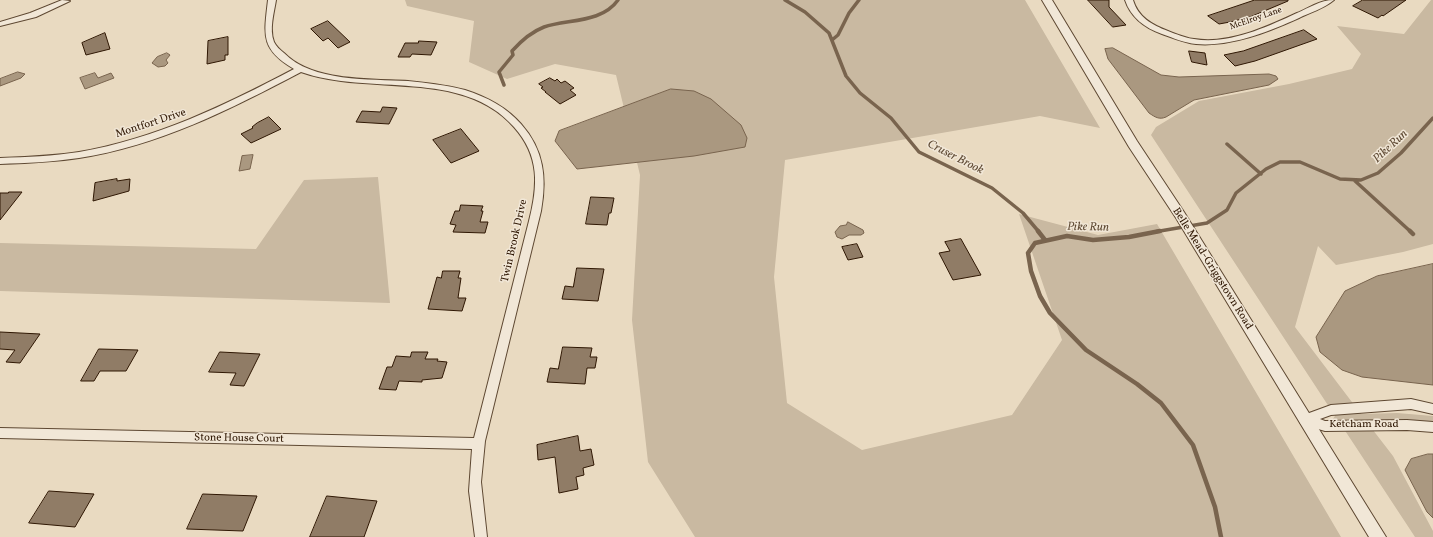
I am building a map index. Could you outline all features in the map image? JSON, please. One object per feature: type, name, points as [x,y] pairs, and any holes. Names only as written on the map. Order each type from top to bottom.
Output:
[{"type":"street","points":[[272,0],[269,33],[271,44],[284,59],[299,70]]},
{"type":"street","name":"Belle Mead-Griggstown Road","points":[[1047,0],[1133,144],[1180,215],[1378,537]]},
{"type":"street","name":"McElroy Lane","points":[[1129,0],[1133,10],[1139,18],[1155,29],[1196,42],[1213,42],[1244,36],[1330,0]]},
{"type":"street","points":[[0,24],[33,15],[66,1]]},
{"type":"street","name":"Twin Brook Drive","points":[[299,70],[354,81],[440,87],[478,97],[499,108],[516,123],[528,138],[536,155],[540,183],[536,209],[479,444],[476,464],[475,489],[481,537]]},
{"type":"street","name":"Montfort Drive","points":[[0,161],[48,160],[81,155],[137,142],[185,126],[299,70]]},
{"type":"street","name":"Ketcham Road","points":[[1305,420],[1331,410],[1411,404],[1433,409]]},
{"type":"street","name":"Ketcham Road","points":[[1305,420],[1325,426],[1407,425],[1433,428]]},
{"type":"street","name":"Stone House Court","points":[[0,433],[479,444]]},
{"type":"shaded area","points":[[405,0],[1025,0],[1100,128],[1040,116],[785,160],[774,277],[787,403],[862,450],[1012,415],[1062,340],[1019,214],[1098,235],[1157,224],[1341,537],[695,537],[648,462],[632,320],[640,175],[616,75],[555,64],[507,79],[469,62],[474,21],[407,6]]},
{"type":"shaded area","points":[[1431,0],[1433,0],[1433,244],[1403,252],[1336,265],[1318,246],[1295,327],[1361,414],[1397,413],[1433,416],[1433,422],[1405,419],[1366,421],[1393,456],[1433,531],[1433,537],[1415,537],[1340,423],[1332,420],[1335,416],[1151,135],[1156,127],[1199,101],[1289,84],[1352,69],[1361,54],[1337,26],[1404,34]]},
{"type":"shaded area","points":[[1113,48],[1161,75],[1179,77],[1269,74],[1276,76],[1278,79],[1269,85],[1194,100],[1166,117],[1159,118],[1149,113],[1108,59],[1105,49]]},
{"type":"shaded area","points":[[167,53],[170,55],[166,60],[168,63],[165,66],[158,67],[152,63],[157,57]]},
{"type":"shaded area","points":[[18,72],[25,74],[21,78],[0,86],[0,79]]},
{"type":"shaded area","points":[[95,73],[98,78],[111,73],[114,78],[85,89],[80,78]]},
{"type":"shaded area","points":[[671,89],[694,91],[711,99],[741,125],[747,138],[745,147],[694,156],[577,169],[555,141],[559,131]]},
{"type":"shaded area","points":[[253,155],[250,169],[239,171],[242,156]]},
{"type":"shaded area","points":[[378,177],[390,303],[0,291],[0,243],[256,249],[304,180]]},
{"type":"shaded area","points":[[848,222],[863,230],[864,233],[861,235],[849,235],[842,239],[837,237],[835,232],[840,226],[846,225]]},
{"type":"shaded area","points":[[1433,264],[1433,385],[1362,377],[1342,370],[1320,352],[1316,337],[1345,291],[1377,276]]},
{"type":"shaded area","points":[[1433,454],[1433,518],[1427,512],[1405,470],[1411,459]]},
{"type":"building","points":[[1088,0],[1109,0],[1109,7],[1126,25],[1113,27]]},
{"type":"building","points":[[1255,0],[1288,1],[1250,17],[1230,22],[1219,24],[1208,16]]},
{"type":"building","points":[[1363,0],[1406,0],[1378,18],[1353,6]]},
{"type":"building","points":[[328,21],[350,42],[338,48],[328,38],[323,41],[311,29]]},
{"type":"building","points":[[1304,30],[1317,39],[1255,61],[1235,66],[1224,55],[1243,51]]},
{"type":"building","points":[[105,33],[110,49],[86,55],[82,43]]},
{"type":"building","points":[[228,37],[228,55],[225,55],[225,60],[207,64],[208,41]]},
{"type":"building","points":[[419,41],[437,42],[431,55],[412,54],[410,57],[398,57],[405,43],[418,43]]},
{"type":"building","points":[[1189,51],[1205,53],[1207,65],[1192,62]]},
{"type":"building","points":[[550,78],[555,81],[557,79],[561,83],[565,81],[574,88],[570,90],[576,95],[560,104],[545,92],[541,88],[543,87],[539,84]]},
{"type":"building","points":[[383,107],[397,108],[389,124],[356,122],[362,111],[380,112]]},
{"type":"building","points":[[269,117],[281,129],[251,143],[241,134],[253,128],[252,127],[257,123]]},
{"type":"building","points":[[461,129],[479,151],[451,163],[433,140]]},
{"type":"building","points":[[117,179],[117,181],[130,179],[129,191],[93,201],[95,183]]},
{"type":"building","points":[[22,192],[0,220],[0,193]]},
{"type":"building","points":[[591,197],[614,198],[607,225],[586,224]]},
{"type":"building","points":[[461,205],[483,206],[480,222],[488,222],[485,233],[453,232],[456,225],[450,224],[455,211],[459,211]]},
{"type":"building","points":[[961,239],[981,275],[953,280],[939,253],[950,251],[945,242]]},
{"type":"building","points":[[857,244],[863,257],[848,260],[842,247]]},
{"type":"building","points":[[577,268],[604,269],[598,301],[562,299],[565,286],[573,287]]},
{"type":"building","points":[[443,271],[460,271],[458,278],[461,278],[458,298],[466,298],[462,311],[428,309],[437,277],[441,278]]},
{"type":"building","points":[[0,332],[40,334],[20,363],[6,362],[15,350],[0,349]]},
{"type":"building","points":[[563,347],[592,348],[590,357],[597,357],[595,368],[587,368],[585,384],[547,382],[550,368],[558,369]]},
{"type":"building","points":[[99,349],[138,350],[126,371],[100,371],[94,381],[81,381]]},
{"type":"building","points":[[220,352],[260,354],[244,386],[230,385],[236,373],[209,372]]},
{"type":"building","points":[[412,352],[428,352],[425,359],[438,359],[437,361],[447,362],[442,378],[422,380],[422,382],[399,381],[396,390],[379,389],[387,367],[392,367],[396,356],[410,357]]},
{"type":"building","points":[[578,436],[580,451],[591,449],[594,465],[583,468],[584,475],[576,477],[578,489],[559,493],[555,457],[538,460],[537,445]]},
{"type":"building","points":[[49,491],[94,494],[75,527],[29,523]]},
{"type":"building","points":[[203,494],[257,496],[243,531],[187,529]]},
{"type":"building","points":[[327,496],[377,501],[364,537],[310,537]]},
{"type":"waterway","points":[[504,85],[499,72],[513,55],[512,51],[526,37],[535,31],[553,24],[594,17],[603,13],[618,0]]},
{"type":"waterway","name":"Cruser Brook","points":[[785,0],[805,12],[829,33],[846,76],[860,93],[891,118],[919,152],[992,188],[1023,213],[1039,232]]},
{"type":"waterway","points":[[832,40],[838,35],[849,13],[859,0]]},
{"type":"waterway","name":"Pike Run","points":[[1260,173],[1280,162],[1300,162],[1340,179],[1361,180],[1378,173],[1401,153],[1433,118]]},
{"type":"waterway","points":[[1227,144],[1260,173]]},
{"type":"waterway","name":"Pike Run","points":[[1154,232],[1207,223],[1227,210],[1236,193],[1260,173]]},
{"type":"waterway","points":[[1354,180],[1411,232]]},
{"type":"waterway","name":"Cruser Brook","points":[[1038,231],[1045,240]]},
{"type":"waterway","name":"Pike Run","points":[[1160,231],[1129,237],[1093,240],[1067,236],[1035,243],[1028,253],[1031,271],[1040,296],[1050,313],[1086,350],[1137,384],[1161,403],[1193,445],[1215,507],[1221,537]]}]
